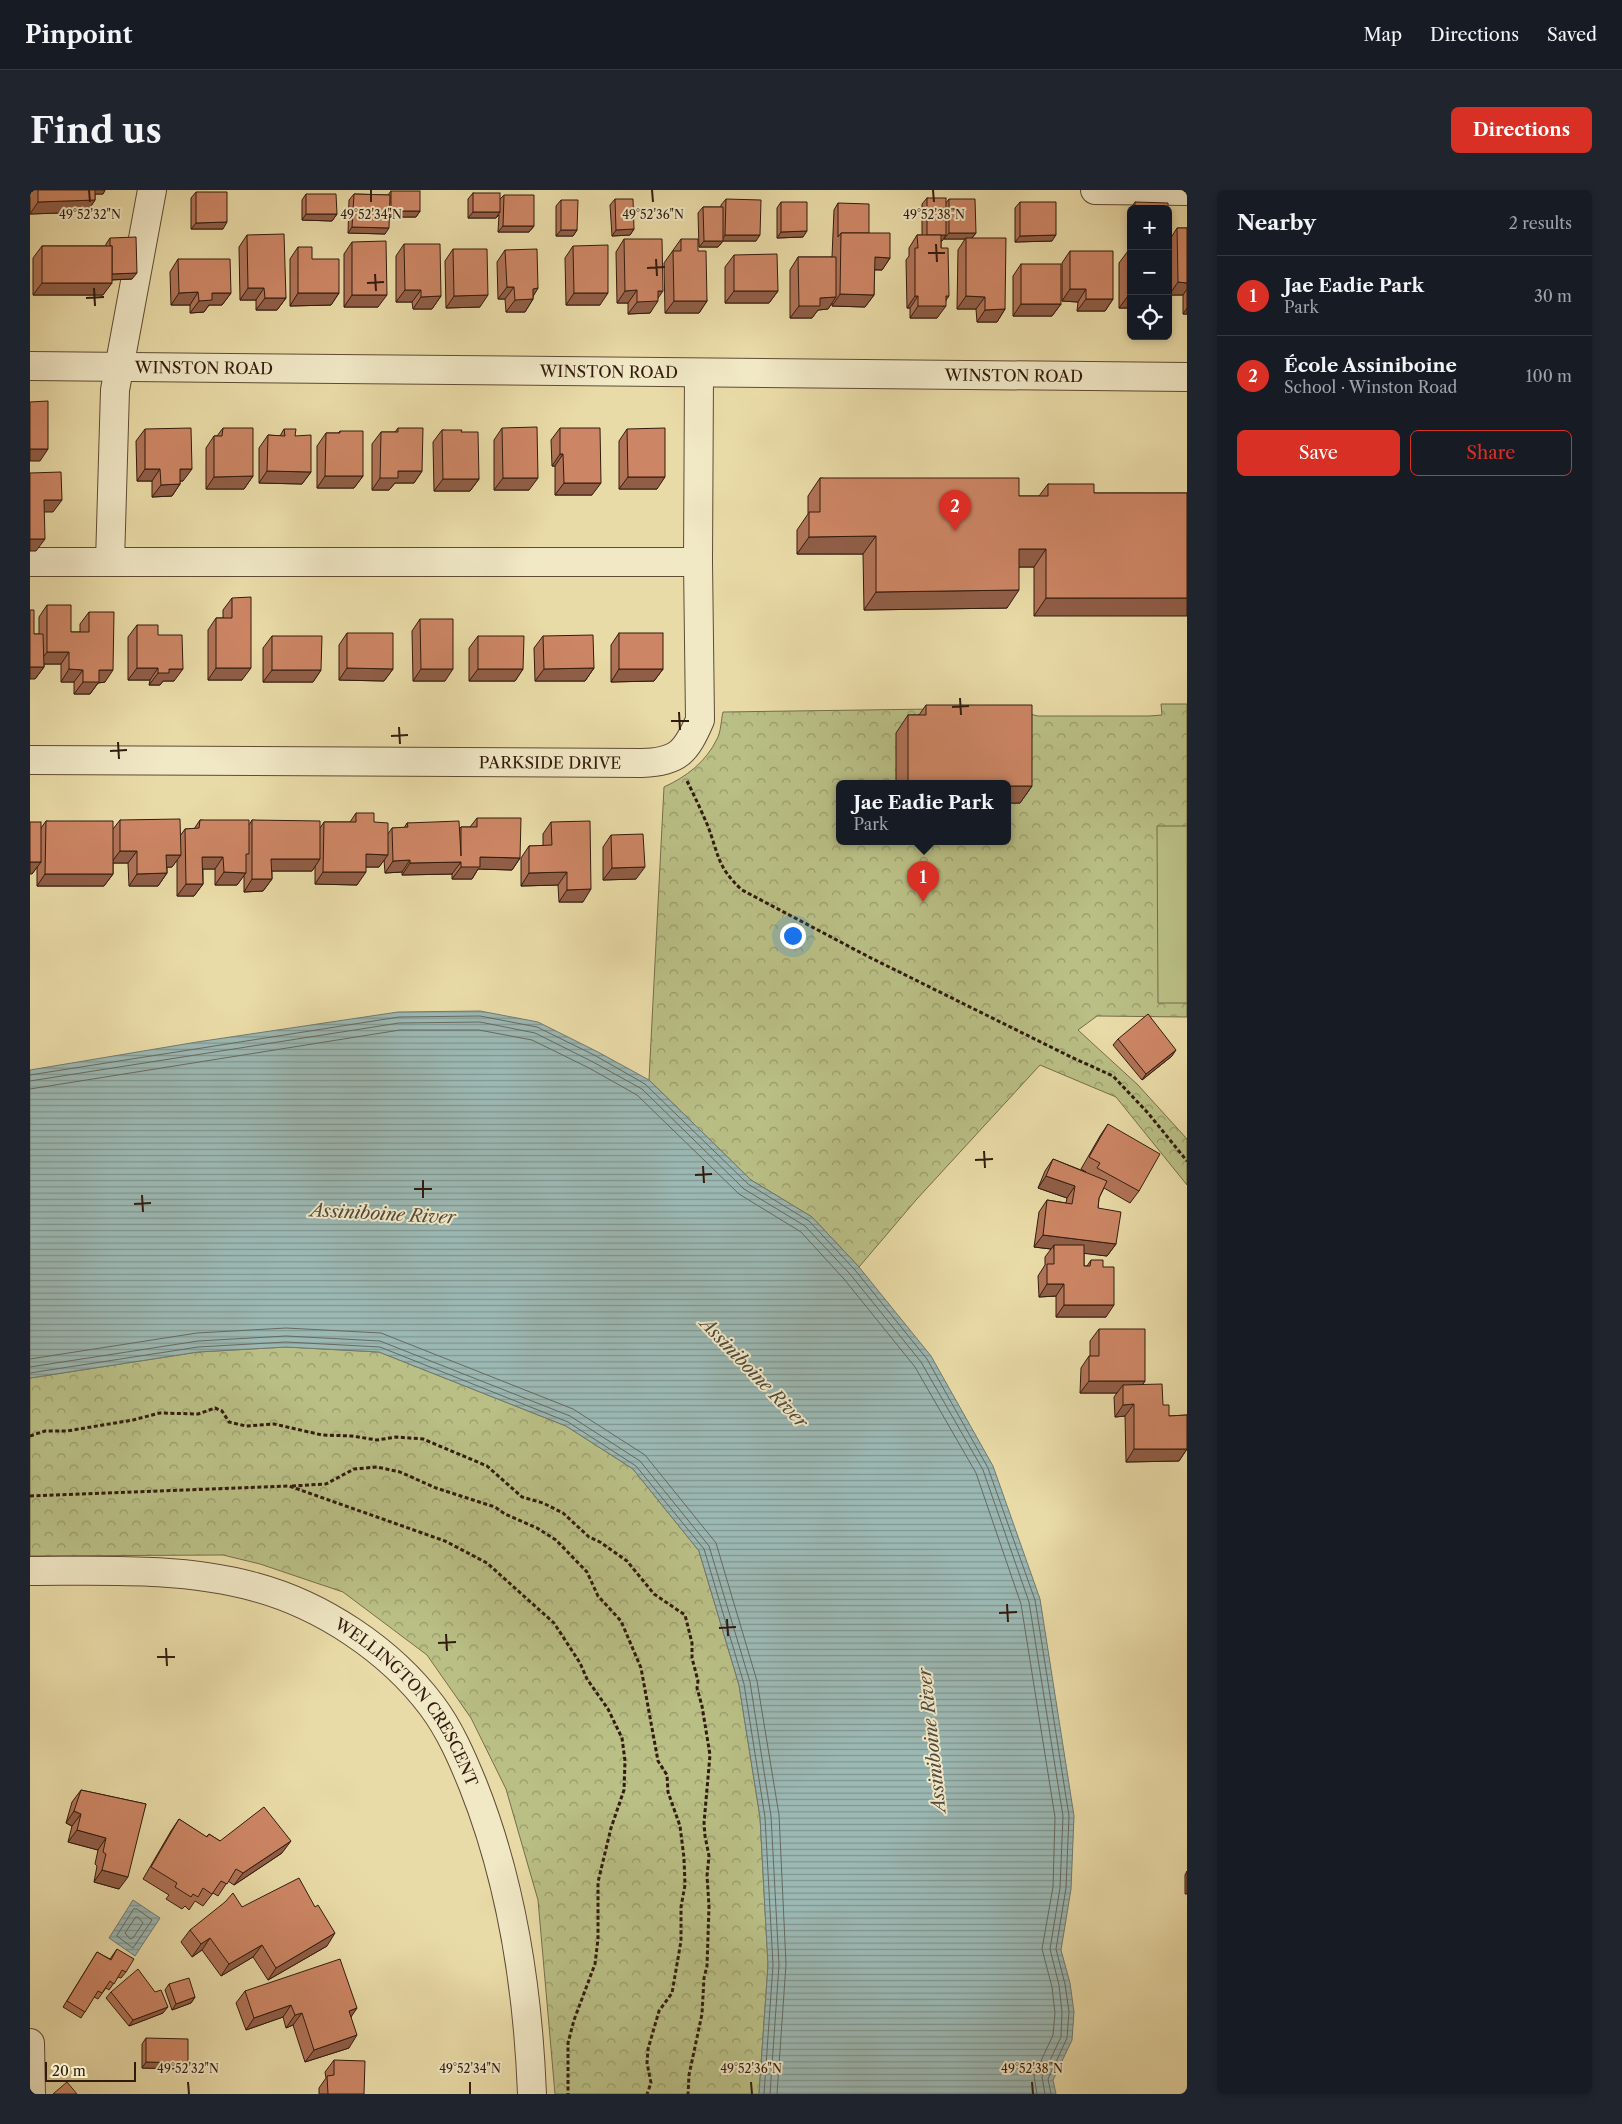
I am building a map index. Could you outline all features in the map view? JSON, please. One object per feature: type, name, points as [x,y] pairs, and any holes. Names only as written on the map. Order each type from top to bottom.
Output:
[{"type":"street","points":[[110,562],[115,390],[152,190]]},
{"type":"street","points":[[1095,190],[1187,191]]},
{"type":"street","name":"WINSTON ROAD","points":[[30,366],[1187,377]]},
{"type":"street","points":[[676,756],[690,744],[700,720],[698,562],[699,372]]},
{"type":"street","points":[[30,562],[698,562]]},
{"type":"street","name":"PARKSIDE DRIVE","points":[[30,760],[657,763],[676,756]]},
{"type":"street","name":"WELLINGTON CRESCENT","points":[[30,1571],[155,1572],[215,1578],[256,1587],[327,1617],[362,1637],[402,1671],[432,1707],[460,1751],[494,1844],[515,1934],[526,2007],[532,2094]]},
{"type":"street","points":[[30,2043],[31,2094]]},
{"type":"path","points":[[676,756],[708,826],[719,862],[728,877],[742,890],[869,957],[1113,1076],[1148,1112],[1187,1161]]},
{"type":"path","points":[[30,1436],[45,1432],[68,1431],[133,1420],[160,1413],[198,1414],[215,1408],[222,1411],[229,1422],[246,1426],[266,1424],[322,1435],[352,1436],[377,1440],[396,1437],[423,1439],[487,1466],[522,1497],[543,1503],[563,1513],[589,1537],[600,1542],[627,1561],[654,1594],[683,1613],[692,1643],[692,1658],[698,1681],[697,1688],[710,1755],[704,1823],[704,1836],[709,1856],[707,1876],[709,1906],[707,1966],[704,1978],[702,2014],[689,2074],[688,2094]]},
{"type":"path","points":[[289,1486],[326,1484],[354,1469],[377,1467],[400,1472],[436,1488],[495,1507],[505,1514],[538,1528],[556,1540],[587,1572],[598,1596],[621,1621],[640,1668],[658,1761],[667,1774],[668,1792],[680,1826],[684,1858],[685,1885],[681,1907],[681,1941],[672,1993],[658,2011],[650,2042],[647,2063],[651,2083],[647,2094]]},
{"type":"green space","points":[[1161,704],[1187,704],[1187,1017],[1097,1016],[1078,1030],[1138,1085],[1187,1139],[1187,1185],[1116,1097],[1040,1065],[916,1200],[859,1267],[812,1217],[751,1180],[649,1080],[664,787],[680,779],[695,768],[707,755],[718,736],[723,712],[1005,708],[1038,716],[1162,715]]},
{"type":"green space","points":[[1157,826],[1187,826],[1187,1003],[1158,1003]]},
{"type":"green space","points":[[286,1347],[379,1352],[566,1426],[633,1469],[699,1551],[739,1685],[760,1817],[768,1965],[759,2094],[555,2094],[538,1900],[506,1789],[471,1718],[427,1655],[343,1592],[260,1564],[223,1555],[30,1556],[30,1378],[198,1352]]},
{"type":"water","name":"Assiniboine River","points":[[480,1011],[538,1022],[649,1080],[751,1180],[812,1217],[859,1267],[931,1356],[993,1466],[1040,1599],[1074,1816],[1071,1889],[1061,1950],[1070,1983],[1074,2012],[1072,2040],[1053,2080],[1056,2094],[759,2094],[768,1965],[760,1817],[739,1685],[699,1551],[633,1469],[566,1426],[379,1352],[286,1347],[198,1352],[30,1378],[30,1070],[197,1042],[398,1012]]},
{"type":"water","points":[[133,1900],[160,1918],[135,1956],[109,1938]]},
{"type":"building","points":[[38,190],[95,190],[95,200],[38,202]]},
{"type":"building","points":[[391,191],[420,191],[420,211],[391,211]]},
{"type":"building","points":[[196,192],[227,192],[227,222],[196,223]]},
{"type":"building","points":[[473,193],[500,193],[500,212],[473,212]]},
{"type":"building","points":[[306,194],[336,194],[337,214],[306,214]]},
{"type":"building","points":[[354,194],[390,195],[389,228],[352,227]]},
{"type":"building","points":[[504,195],[534,195],[534,226],[503,226]]},
{"type":"building","points":[[927,198],[946,198],[946,235],[927,235]]},
{"type":"building","points":[[615,199],[633,199],[634,229],[616,230]]},
{"type":"building","points":[[726,199],[761,200],[760,235],[725,235]]},
{"type":"building","points":[[949,199],[975,199],[976,233],[949,233]]},
{"type":"building","points":[[561,200],[578,200],[577,230],[561,230]]},
{"type":"building","points":[[781,202],[807,202],[807,231],[781,232]]},
{"type":"building","points":[[1020,202],[1056,202],[1056,235],[1020,236]]},
{"type":"building","points":[[1135,202],[1168,203],[1168,205],[1135,205]]},
{"type":"building","points":[[838,203],[869,204],[869,233],[841,233],[838,237]]},
{"type":"building","points":[[703,207],[723,207],[723,241],[704,241]]},
{"type":"building","points":[[1177,228],[1187,228],[1187,283],[1178,282]]},
{"type":"building","points":[[841,233],[890,233],[890,258],[875,257],[874,295],[840,294]]},
{"type":"building","points":[[284,234],[286,298],[265,298],[264,288],[248,288],[247,235]]},
{"type":"building","points":[[917,235],[941,235],[941,248],[948,248],[949,296],[946,296],[946,306],[918,306],[918,296],[915,296],[915,248],[918,248]]},
{"type":"building","points":[[136,237],[137,273],[112,274],[112,246],[110,246],[110,238]]},
{"type":"building","points":[[966,238],[1006,238],[1005,309],[985,310],[985,297],[966,296]]},
{"type":"building","points":[[624,239],[662,239],[663,291],[658,291],[658,301],[637,302],[637,290],[625,291]]},
{"type":"building","points":[[681,239],[698,239],[698,251],[706,251],[707,301],[674,301],[673,251],[681,251]]},
{"type":"building","points":[[386,241],[387,295],[352,295],[352,242]]},
{"type":"building","points":[[404,244],[440,244],[441,296],[421,297],[421,290],[405,290]]},
{"type":"building","points":[[608,245],[608,293],[574,293],[573,246]]},
{"type":"building","points":[[42,246],[112,246],[112,283],[42,283]]},
{"type":"building","points":[[298,247],[312,247],[312,259],[339,259],[339,293],[298,293]]},
{"type":"building","points":[[453,249],[487,249],[488,295],[454,296]]},
{"type":"building","points":[[537,249],[538,288],[533,289],[533,299],[515,300],[514,287],[507,287],[505,250]]},
{"type":"building","points":[[1070,251],[1113,251],[1113,299],[1086,299],[1086,289],[1070,289]]},
{"type":"building","points":[[777,254],[778,291],[734,291],[734,255]]},
{"type":"building","points":[[798,257],[836,257],[836,297],[820,298],[820,306],[799,306]]},
{"type":"building","points":[[178,259],[230,259],[231,293],[212,293],[212,300],[199,301],[198,292],[179,293]]},
{"type":"building","points":[[1021,264],[1061,264],[1061,304],[1021,304]]},
{"type":"building","points":[[48,401],[48,449],[30,449],[30,402]]},
{"type":"building","points":[[537,427],[538,478],[503,478],[502,428]]},
{"type":"building","points":[[191,428],[192,469],[180,469],[180,484],[161,485],[160,469],[145,469],[145,429]]},
{"type":"building","points":[[223,428],[253,428],[253,476],[214,477],[214,436],[222,436]]},
{"type":"building","points":[[398,428],[423,428],[422,471],[398,471],[398,478],[380,478],[381,432],[398,432]]},
{"type":"building","points":[[560,428],[600,428],[601,483],[564,483],[563,454],[560,454]]},
{"type":"building","points":[[665,428],[665,477],[628,477],[627,429]]},
{"type":"building","points":[[284,429],[296,429],[295,436],[311,435],[311,472],[267,471],[268,435],[285,436]]},
{"type":"building","points":[[442,430],[478,432],[479,479],[443,479]]},
{"type":"building","points":[[340,431],[363,431],[363,476],[325,476],[326,433],[340,433]]},
{"type":"building","points":[[61,472],[62,500],[44,500],[45,539],[30,539],[30,473]]},
{"type":"building","points":[[820,478],[1019,478],[1019,496],[1048,496],[1048,484],[1094,484],[1094,493],[1187,493],[1187,598],[1046,598],[1046,549],[1019,549],[1019,590],[876,592],[876,536],[809,537],[809,512],[820,512]]},
{"type":"building","points":[[251,597],[251,668],[216,668],[216,618],[232,618],[232,598]]},
{"type":"building","points":[[47,605],[71,605],[71,632],[89,632],[89,612],[114,612],[113,670],[99,670],[99,682],[83,682],[83,670],[69,669],[69,652],[47,652]]},
{"type":"building","points":[[30,610],[34,610],[34,634],[43,634],[44,667],[30,667]]},
{"type":"building","points":[[420,619],[453,619],[453,669],[421,669]]},
{"type":"building","points":[[137,625],[158,625],[158,635],[182,635],[183,669],[169,669],[169,673],[158,673],[158,668],[137,668]]},
{"type":"building","points":[[347,633],[393,633],[393,669],[347,668]]},
{"type":"building","points":[[619,633],[663,633],[663,669],[619,669]]},
{"type":"building","points":[[593,635],[594,668],[544,669],[543,636]]},
{"type":"building","points":[[272,636],[322,636],[321,670],[272,670]]},
{"type":"building","points":[[478,636],[524,636],[523,669],[478,669]]},
{"type":"building","points":[[926,705],[1032,705],[1032,786],[1011,786],[1011,780],[908,780],[908,715],[926,715]]},
{"type":"building","points":[[356,813],[374,813],[374,822],[388,823],[388,855],[366,854],[366,872],[323,872],[324,822],[356,822]]},
{"type":"building","points":[[477,818],[521,818],[520,858],[480,857],[480,867],[461,867],[461,862],[410,863],[410,860],[393,861],[392,828],[408,827],[407,823],[459,821],[461,856],[461,827],[477,827]]},
{"type":"building","points":[[180,819],[181,855],[166,855],[167,873],[137,874],[137,851],[120,851],[120,820]]},
{"type":"building","points":[[200,820],[249,820],[249,854],[246,854],[246,873],[224,872],[223,857],[202,857],[203,884],[186,884],[185,829],[199,828]]},
{"type":"building","points":[[252,820],[320,821],[320,859],[271,859],[272,879],[252,879]]},
{"type":"building","points":[[46,821],[113,821],[113,874],[45,874]]},
{"type":"building","points":[[590,821],[591,889],[567,890],[567,872],[529,873],[529,846],[552,845],[551,822]]},
{"type":"building","points":[[30,822],[41,822],[41,862],[30,862]]},
{"type":"building","points":[[643,834],[645,867],[612,868],[611,835]]},
{"type":"building","points":[[1148,1014],[1176,1050],[1146,1074],[1118,1039]]},
{"type":"building","points":[[1108,1124],[1160,1154],[1139,1191],[1097,1168],[1100,1163],[1089,1157]]},
{"type":"building","points":[[1053,1159],[1107,1181],[1099,1198],[1098,1208],[1121,1212],[1116,1244],[1043,1235],[1047,1200],[1072,1204],[1075,1186],[1046,1176]]},
{"type":"building","points":[[1054,1245],[1084,1245],[1084,1266],[1090,1266],[1091,1260],[1103,1260],[1103,1267],[1114,1267],[1114,1305],[1064,1305],[1064,1284],[1047,1284],[1047,1264],[1054,1264]]},
{"type":"building","points":[[1099,1329],[1145,1329],[1145,1381],[1089,1381],[1089,1356],[1099,1356]]},
{"type":"building","points":[[1162,1384],[1163,1405],[1169,1405],[1169,1416],[1187,1415],[1187,1449],[1134,1449],[1134,1404],[1123,1405],[1123,1385]]},
{"type":"building","points":[[81,1790],[146,1804],[128,1877],[102,1870],[106,1854],[103,1852],[106,1838],[77,1830],[81,1814],[74,1811]]},
{"type":"building","points":[[264,1807],[291,1841],[243,1873],[236,1869],[227,1884],[221,1881],[212,1894],[203,1888],[198,1897],[193,1894],[191,1897],[175,1887],[177,1883],[151,1867],[179,1819],[207,1837],[209,1834],[220,1841]]},
{"type":"building","points":[[299,1878],[315,1907],[318,1905],[335,1933],[276,1968],[262,1945],[229,1964],[210,1938],[201,1944],[190,1930],[225,1902],[233,1893],[242,1907]]},
{"type":"building","points":[[117,1949],[134,1959],[126,1972],[122,1970],[114,1984],[110,1981],[102,1993],[98,1991],[85,2012],[67,2001],[97,1952],[111,1960]]},
{"type":"building","points":[[340,1959],[357,2008],[349,2011],[357,2035],[314,2050],[302,2013],[295,2015],[291,2005],[254,2018],[245,1991]]},
{"type":"building","points":[[138,1969],[155,1992],[161,1990],[168,2007],[133,2020],[111,1992]]},
{"type":"building","points":[[189,1978],[195,1997],[176,2004],[169,1984]]},
{"type":"building","points":[[146,2038],[188,2039],[188,2063],[146,2062]]},
{"type":"building","points":[[334,2060],[365,2061],[364,2094],[328,2094],[327,2076],[334,2075]]},
{"type":"building","points":[[67,2082],[77,2094],[53,2094]]},
{"type":"place","name":"École Assiniboine","points":[[955,531]]},
{"type":"place","name":"Jae Eadie Park","points":[[923,902]]}]
